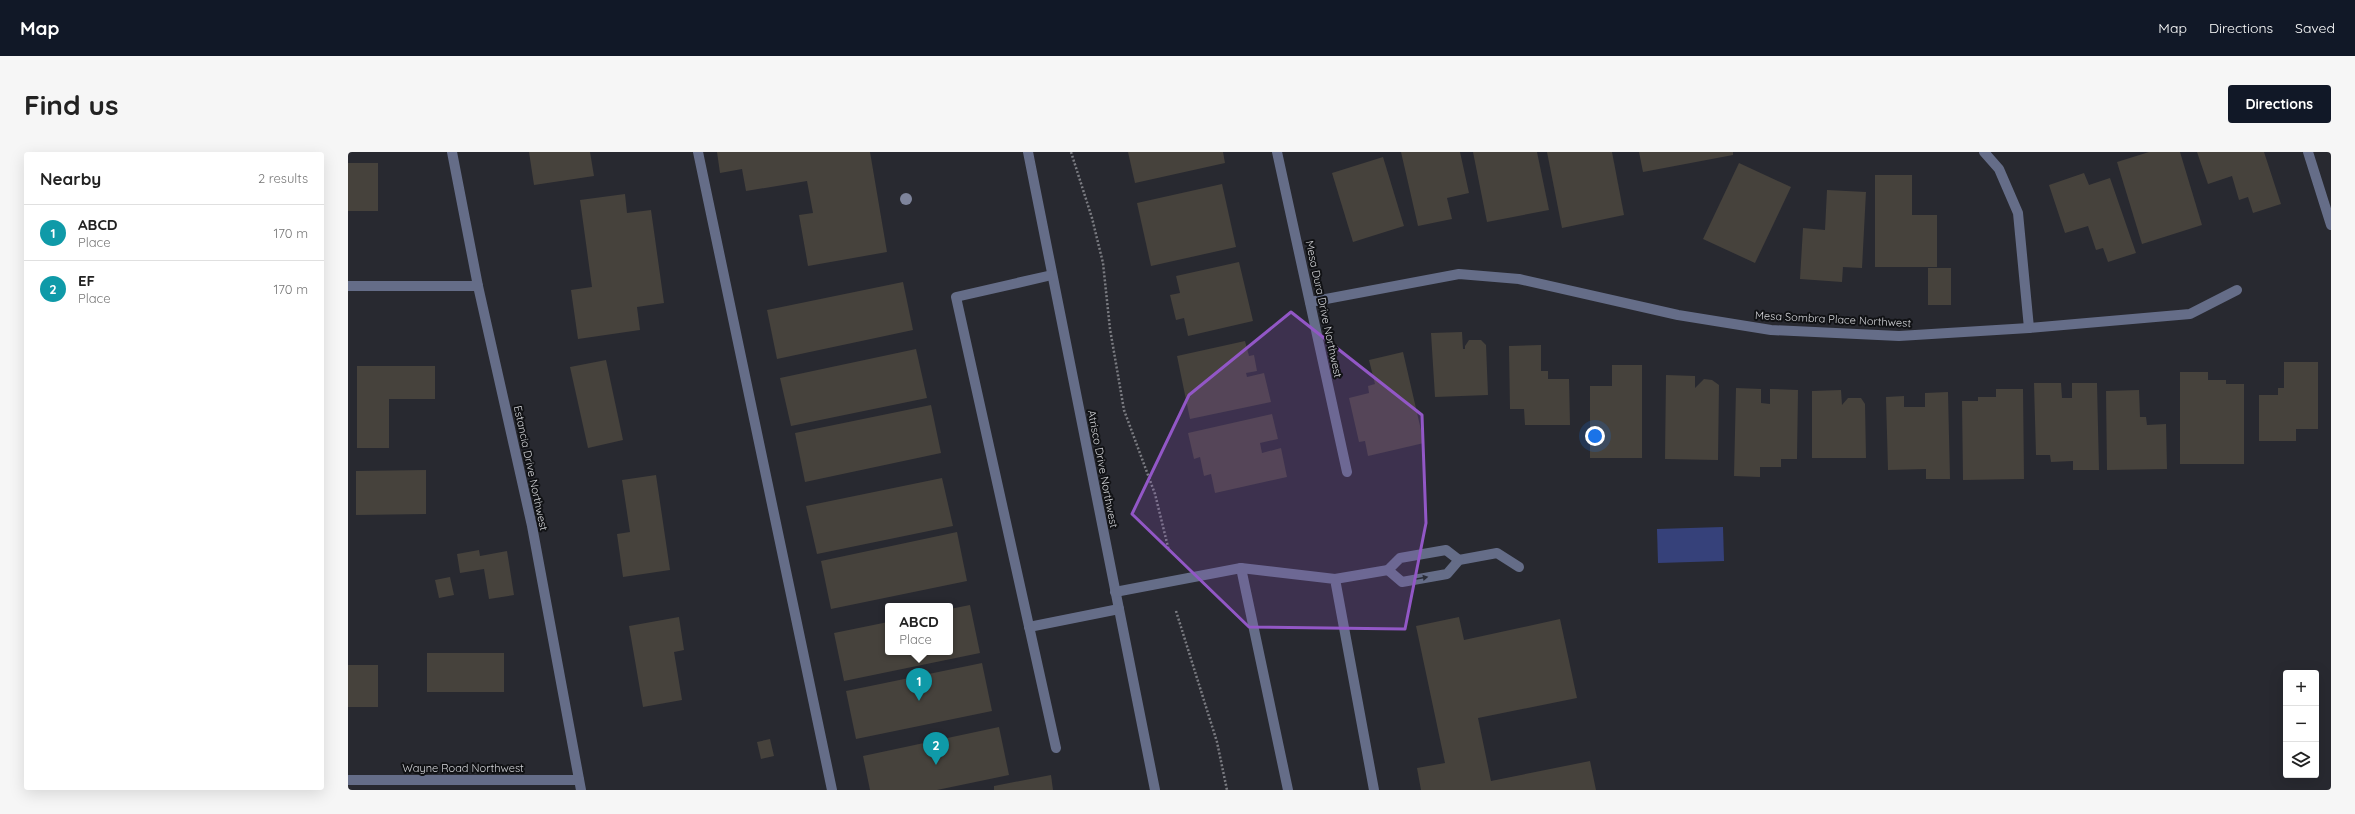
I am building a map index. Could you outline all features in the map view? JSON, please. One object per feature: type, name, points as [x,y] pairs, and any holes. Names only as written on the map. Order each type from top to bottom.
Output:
[{"type":"street","name":"Estancia Drive Northwest","points":[[452,152],[478,286],[532,526],[581,790]]},
{"type":"street","points":[[698,152],[832,790]]},
{"type":"street","name":"Atrisco Drive Northwest","points":[[1028,152],[1155,790]]},
{"type":"street","name":"Mesa Dura Drive Northwest","points":[[1277,152],[1347,472]]},
{"type":"street","points":[[1984,152],[2000,169],[2018,213],[2029,328]]},
{"type":"street","points":[[2308,152],[2331,225]]},
{"type":"street","name":"Mesa Sombra Place Northwest","points":[[1310,302],[1459,274],[1519,279],[1678,315],[1771,330],[1900,336],[2029,328],[2190,314],[2237,290]]},
{"type":"street","points":[[1052,275],[956,297],[1056,748]]},
{"type":"street","points":[[348,286],[478,286]]},
{"type":"street","points":[[1115,592],[1241,568],[1335,579],[1388,570],[1400,558],[1446,550],[1459,560]]},
{"type":"street","points":[[1388,570],[1402,582],[1446,574],[1459,560],[1496,553],[1519,567]]},
{"type":"street","points":[[1241,568],[1288,790]]},
{"type":"street","points":[[1335,579],[1374,790]]},
{"type":"street","points":[[1029,627],[1119,609]]},
{"type":"street","name":"Wayne Road Northwest","points":[[348,780],[579,780]]},
{"type":"path","points":[[1071,152],[1092,218],[1103,263],[1110,329],[1124,410],[1155,494],[1169,551]]},
{"type":"path","points":[[1176,611],[1217,742],[1227,790]]},
{"type":"highlighted area","points":[[1291,312],[1422,415],[1426,523],[1405,629],[1249,627],[1132,514],[1189,395]]},
{"type":"water","points":[[1723,527],[1724,561],[1658,563],[1657,529]]},
{"type":"building","points":[[529,152],[590,152],[594,176],[534,185]]},
{"type":"building","points":[[717,152],[870,152],[887,252],[808,266],[799,215],[813,213],[807,181],[746,191],[742,169],[720,173]]},
{"type":"building","points":[[1128,152],[1223,152],[1225,163],[1135,183]]},
{"type":"building","points":[[1401,152],[1460,152],[1469,193],[1447,198],[1452,219],[1418,226]]},
{"type":"building","points":[[1473,152],[1537,152],[1549,210],[1487,222]]},
{"type":"building","points":[[1547,152],[1612,152],[1624,215],[1562,228]]},
{"type":"building","points":[[1639,152],[1733,152],[1733,155],[1643,172]]},
{"type":"building","points":[[2149,152],[2180,152],[2202,225],[2142,244],[2117,162]]},
{"type":"building","points":[[2197,152],[2264,152],[2281,204],[2253,213],[2248,197],[2239,200],[2232,176],[2208,184]]},
{"type":"building","points":[[1383,157],[1404,226],[1353,242],[1332,173]]},
{"type":"building","points":[[348,163],[378,163],[378,211],[348,211]]},
{"type":"building","points":[[1739,163],[1791,187],[1755,263],[1703,239]]},
{"type":"building","points":[[2084,173],[2089,185],[2110,178],[2136,253],[2108,262],[2103,248],[2096,250],[2088,226],[2065,233],[2049,185]]},
{"type":"building","points":[[1875,175],[1912,175],[1912,215],[1937,215],[1937,267],[1875,267]]},
{"type":"building","points":[[1222,184],[1236,247],[1151,266],[1137,203]]},
{"type":"building","points":[[1827,190],[1866,192],[1862,268],[1843,267],[1842,282],[1800,279],[1803,228],[1825,230]]},
{"type":"building","points":[[625,194],[627,213],[651,210],[664,303],[637,307],[640,330],[578,339],[571,290],[592,287],[580,200]]},
{"type":"building","points":[[1239,262],[1253,321],[1188,336],[1184,318],[1176,320],[1170,295],[1180,293],[1176,276]]},
{"type":"building","points":[[1928,268],[1951,268],[1951,305],[1928,305]]},
{"type":"building","points":[[903,282],[913,330],[777,359],[767,310]]},
{"type":"building","points":[[1462,332],[1463,349],[1465,349],[1465,346],[1469,340],[1481,340],[1486,345],[1488,395],[1435,397],[1431,333]]},
{"type":"building","points":[[1245,341],[1249,356],[1254,355],[1257,371],[1246,373],[1247,377],[1264,373],[1271,402],[1190,419],[1177,356]]},
{"type":"building","points":[[1541,345],[1541,371],[1548,371],[1548,379],[1569,379],[1570,425],[1525,425],[1524,409],[1510,409],[1509,346]]},
{"type":"building","points":[[916,349],[927,398],[791,426],[780,378]]},
{"type":"building","points":[[1403,352],[1424,443],[1368,456],[1365,441],[1359,442],[1349,398],[1369,393],[1368,386],[1375,384],[1369,360]]},
{"type":"building","points":[[606,360],[623,440],[588,448],[570,367]]},
{"type":"building","points":[[2284,362],[2318,362],[2318,429],[2296,429],[2296,441],[2259,441],[2259,395],[2278,395],[2278,388],[2284,388]]},
{"type":"building","points":[[1612,365],[1642,365],[1642,458],[1590,458],[1590,386],[1612,386]]},
{"type":"building","points":[[357,366],[435,366],[435,399],[389,399],[389,448],[357,448]]},
{"type":"building","points":[[2180,372],[2208,372],[2208,380],[2226,380],[2226,384],[2244,384],[2244,464],[2180,464]]},
{"type":"building","points":[[1666,375],[1695,376],[1695,388],[1704,379],[1712,380],[1719,385],[1718,460],[1665,459]]},
{"type":"building","points":[[2034,383],[2061,383],[2062,398],[2072,398],[2072,383],[2097,383],[2099,470],[2073,470],[2073,461],[2051,462],[2050,455],[2036,455]]},
{"type":"building","points":[[1736,388],[1761,389],[1761,403],[1770,404],[1770,389],[1798,390],[1797,459],[1781,459],[1781,467],[1760,467],[1760,477],[1734,476]]},
{"type":"building","points":[[1996,389],[2023,389],[2024,479],[1963,480],[1962,401],[1978,401],[1978,397],[1996,397]]},
{"type":"building","points":[[1841,390],[1842,405],[1848,398],[1861,398],[1865,404],[1866,458],[1812,458],[1812,391]]},
{"type":"building","points":[[2139,390],[2140,417],[2146,417],[2147,425],[2166,424],[2167,469],[2107,470],[2106,391]]},
{"type":"building","points":[[1948,392],[1950,479],[1926,479],[1926,469],[1888,470],[1886,397],[1904,396],[1904,407],[1925,407],[1925,393]]},
{"type":"building","points":[[931,405],[941,453],[805,482],[795,433]]},
{"type":"building","points":[[1272,414],[1278,439],[1260,443],[1262,453],[1281,448],[1287,477],[1215,493],[1211,474],[1204,476],[1200,457],[1194,459],[1188,433]]},
{"type":"building","points":[[426,470],[426,514],[356,515],[356,471]]},
{"type":"building","points":[[656,475],[670,570],[623,577],[617,534],[630,532],[622,480]]},
{"type":"building","points":[[942,478],[953,526],[817,554],[806,506]]},
{"type":"building","points":[[957,532],[967,581],[831,609],[821,561]]},
{"type":"building","points":[[479,550],[480,556],[507,551],[514,595],[489,599],[484,569],[460,573],[457,554]]},
{"type":"building","points":[[450,577],[454,595],[439,598],[435,580]]},
{"type":"building","points":[[970,605],[980,653],[844,681],[834,633],[885,623],[885,655],[953,655],[953,608]]},
{"type":"building","points":[[679,617],[684,650],[674,652],[682,700],[643,707],[629,626]]},
{"type":"building","points":[[1459,617],[1464,640],[1560,619],[1577,698],[1478,718],[1491,781],[1590,761],[1596,790],[1421,790],[1417,768],[1445,763],[1416,626]]},
{"type":"building","points":[[427,653],[504,653],[504,692],[427,692]]},
{"type":"building","points":[[982,663],[992,711],[856,739],[846,691]]},
{"type":"building","points":[[348,665],[378,665],[378,707],[348,707]]},
{"type":"building","points":[[999,727],[1009,775],[937,790],[870,790],[863,756]]},
{"type":"building","points":[[770,739],[774,756],[761,759],[757,742]]},
{"type":"building","points":[[1051,775],[1053,790],[994,790],[994,786]]},
{"type":"place","name":"ABCD","points":[[919,701]]},
{"type":"place","name":"EF","points":[[936,765]]}]
